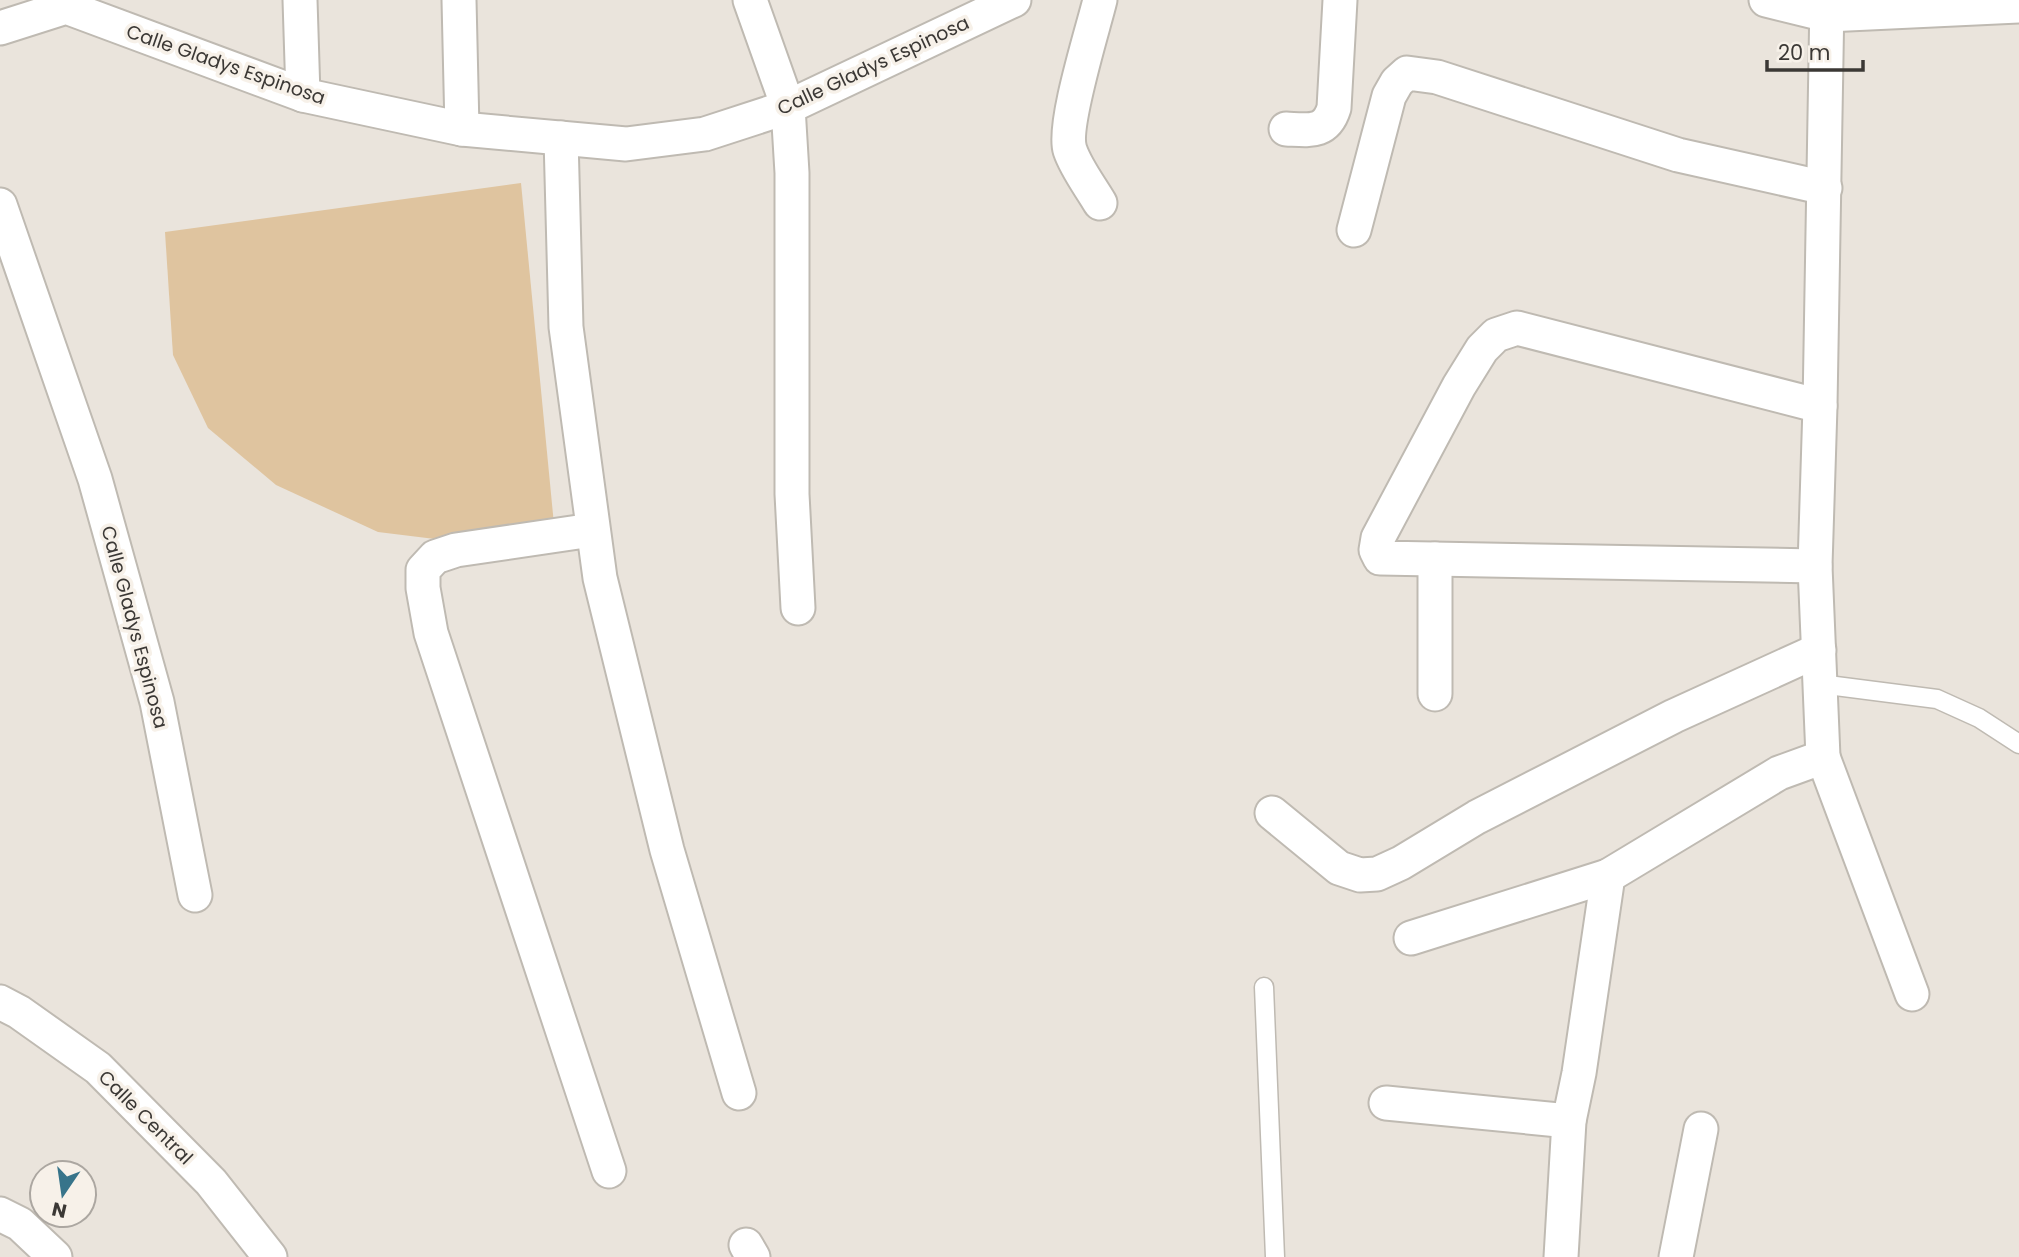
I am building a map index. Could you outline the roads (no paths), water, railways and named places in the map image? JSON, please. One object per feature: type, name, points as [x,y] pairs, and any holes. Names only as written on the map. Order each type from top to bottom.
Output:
[{"type":"street","points":[[300,0],[303,95]]},
{"type":"street","points":[[459,0],[462,129]]},
{"type":"street","points":[[750,0],[788,107],[792,173],[792,494],[798,608]]},
{"type":"street","name":"Calle Gladys Espinosa","points":[[0,28],[65,4],[303,95],[462,129],[626,144],[705,134],[788,107],[1014,0]]},
{"type":"street","points":[[1100,0],[1068,136],[1073,157],[1100,202]]},
{"type":"street","points":[[1286,129],[1309,130],[1323,127],[1330,120],[1334,108],[1340,0]]},
{"type":"street","points":[[1766,0],[1827,7],[2019,6]]},
{"type":"street","points":[[1827,7],[1821,406],[1815,566],[1823,757],[1912,995]]},
{"type":"street","points":[[1354,230],[1389,96],[1397,82],[1407,73],[1437,76],[1678,155],[1825,188]]},
{"type":"street","points":[[561,138],[566,327],[600,578],[667,850],[739,1094]]},
{"type":"street","name":"Calle Gladys Espinosa","points":[[0,205],[95,480],[158,702],[194,895]]},
{"type":"street","points":[[1815,566],[1381,558],[1376,550],[1378,538],[1459,386],[1482,349],[1496,335],[1517,328],[1821,406]]},
{"type":"street","points":[[592,530],[456,550],[435,557],[423,570],[423,588],[431,633],[609,1171]]},
{"type":"street","points":[[1435,559],[1435,694]]},
{"type":"street","points":[[1272,813],[1339,868],[1360,875],[1377,874],[1401,863],[1477,817],[1674,716],[1819,650]]},
{"type":"street","points":[[1411,938],[1608,876],[1779,773],[1823,757]]},
{"type":"street","points":[[1561,1257],[1569,1121],[1579,1073],[1608,876]]},
{"type":"street","name":"Calle Central","points":[[0,1002],[19,1012],[98,1068],[211,1182],[270,1257]]},
{"type":"street","points":[[1386,1103],[1569,1121]]},
{"type":"street","points":[[1676,1257],[1700,1129]]},
{"type":"street","points":[[0,1214],[20,1224],[55,1257]]},
{"type":"lane","points":[[1820,684],[1937,699],[1979,718],[2019,744]]},
{"type":"lane","points":[[1264,986],[1275,1257]]}]
